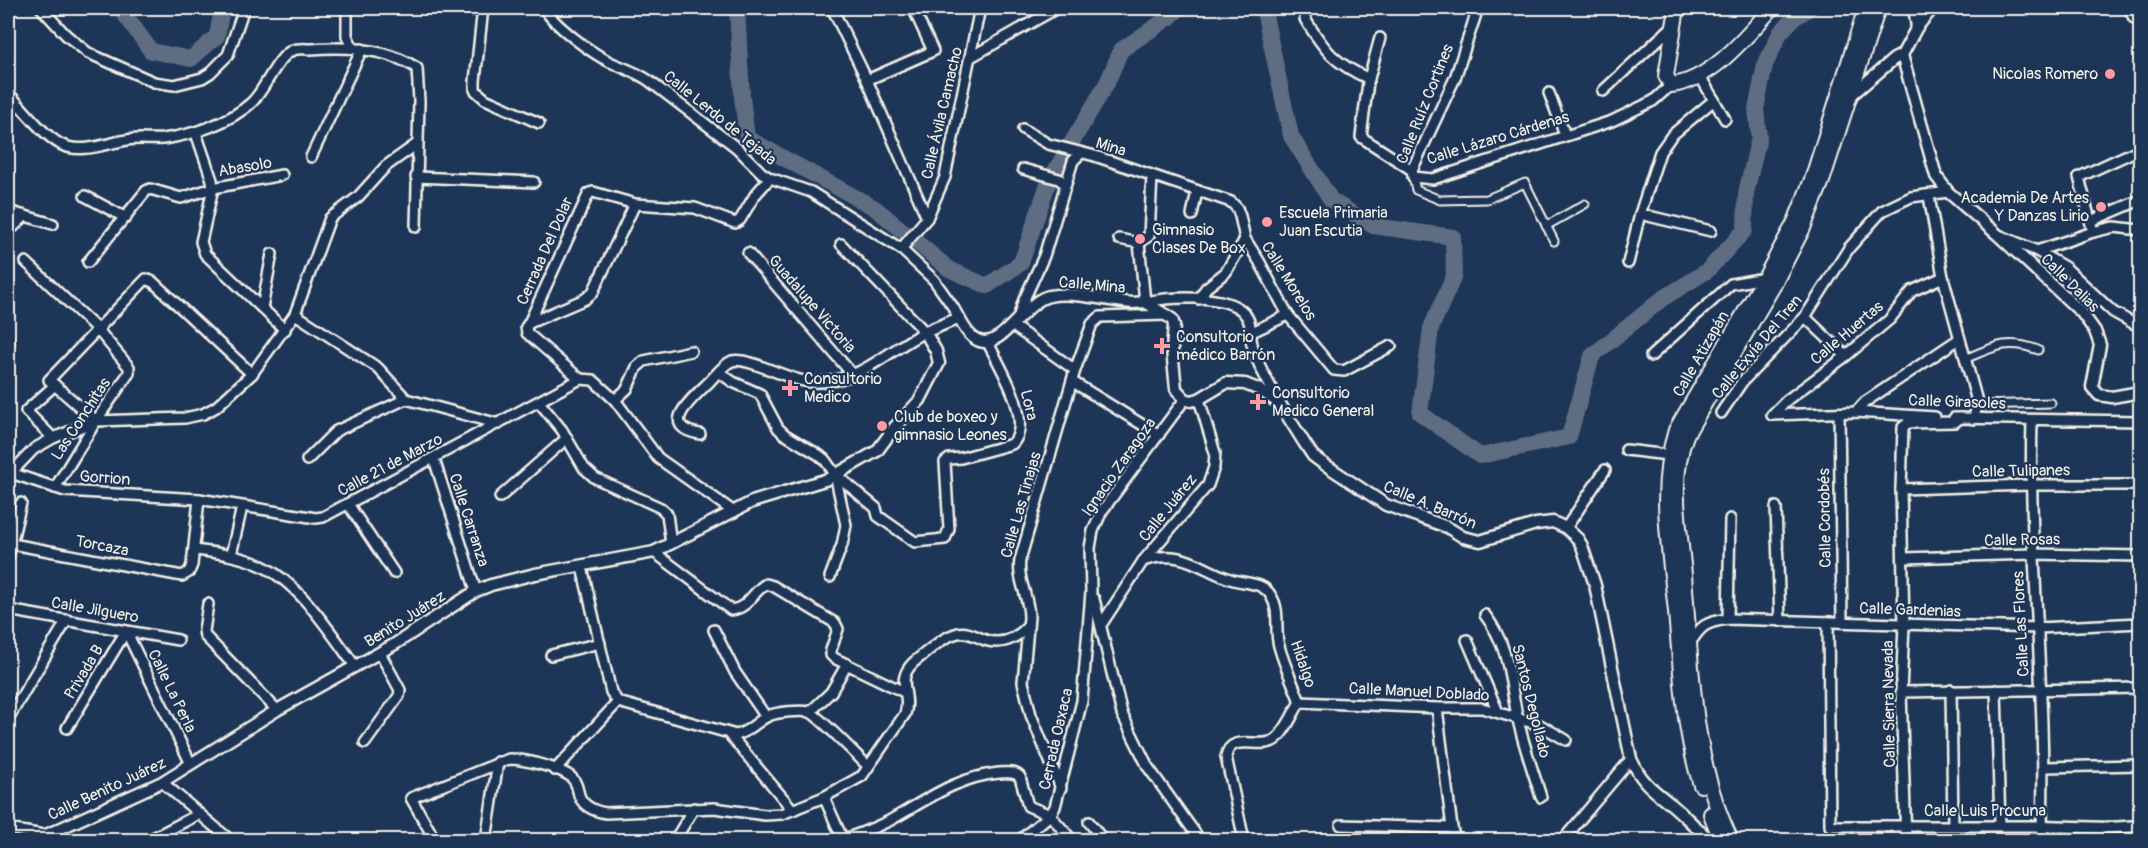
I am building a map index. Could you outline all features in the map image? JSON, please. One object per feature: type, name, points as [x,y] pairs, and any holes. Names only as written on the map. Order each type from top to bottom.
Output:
[{"type":"main road","points":[[1671,85],[1666,76],[1677,8]]},
{"type":"main road","name":"Calle Lázaro Cárdenas","points":[[1671,85],[1681,84],[1700,76],[1742,43],[1772,8]]},
{"type":"main road","points":[[1843,97],[1866,8]]},
{"type":"main road","points":[[1843,97],[1878,8]]},
{"type":"main road","name":"Calle Atizapán","points":[[1684,644],[1665,503],[1668,455],[1676,430],[1795,222],[1843,97]]},
{"type":"main road","name":"Calle Atizapán","points":[[1684,644],[1676,501],[1678,455],[1686,435],[1773,286],[1803,228],[1822,182],[1843,97]]},
{"type":"main road","points":[[1684,644],[1683,697],[1695,768],[1716,839]]},
{"type":"street","points":[[8,12],[11,8]]},
{"type":"street","points":[[40,8],[66,35],[88,53],[154,82],[174,85],[202,78],[228,55],[244,8]]},
{"type":"street","points":[[347,8],[346,36],[358,48]]},
{"type":"street","points":[[460,8],[482,10],[476,90],[485,99],[539,123]]},
{"type":"street","name":"Calle Lerdo de Tejada","points":[[544,8],[577,40],[609,62],[634,71],[648,80],[737,148],[756,168],[770,178],[811,192],[901,249],[934,280],[954,307],[959,318]]},
{"type":"street","points":[[832,8],[867,80],[927,218]]},
{"type":"street","points":[[867,80],[933,51],[913,8]]},
{"type":"street","name":"Calle Ávila Camacho","points":[[901,249],[927,218],[945,177],[980,8]]},
{"type":"street","points":[[971,57],[1057,8]]},
{"type":"street","name":"Calle Ruíz Cortines","points":[[1413,174],[1455,78],[1478,8]]},
{"type":"street","points":[[1914,8],[1917,27]]},
{"type":"street","points":[[1843,97],[1902,55],[1917,27],[1933,8]]},
{"type":"street","points":[[2129,8],[2134,18],[2140,23]]},
{"type":"street","points":[[1305,19],[1330,55],[1354,72],[1369,79]]},
{"type":"street","points":[[1603,91],[1674,26]]},
{"type":"street","points":[[1380,38],[1369,79],[1361,137],[1413,174]]},
{"type":"street","points":[[311,158],[358,48]]},
{"type":"street","points":[[8,93],[44,131],[60,144],[69,147],[100,146],[130,139],[162,139],[196,133],[237,113],[252,103],[285,56],[294,50],[358,48],[397,58],[417,68],[419,101],[416,227]]},
{"type":"street","points":[[1902,55],[1936,176],[1948,192],[1998,235],[2037,251],[2067,268],[2113,312],[2140,327]]},
{"type":"street","points":[[1700,76],[1725,119]]},
{"type":"street","name":"Calle Lázaro Cárdenas","points":[[1554,241],[1525,183],[1487,199],[1440,200],[1416,190],[1413,174],[1433,179],[1612,121],[1653,101],[1671,85]]},
{"type":"street","points":[[1550,93],[1565,135]]},
{"type":"street","points":[[1628,263],[1640,214],[1660,152],[1672,135],[1714,100]]},
{"type":"street","points":[[1023,129],[1048,144],[1076,153]]},
{"type":"street","points":[[196,133],[213,180],[201,242],[202,248],[205,254],[285,330]]},
{"type":"street","points":[[9,472],[29,452],[53,438],[96,421],[185,418],[216,408],[252,374],[295,314],[330,218],[358,197],[386,166],[417,144]]},
{"type":"street","points":[[2093,232],[2079,177],[2140,149]]},
{"type":"street","name":"Mina","points":[[1016,323],[1044,256],[1062,182],[1076,153],[1095,156],[1231,202],[1237,207],[1245,239]]},
{"type":"street","points":[[1023,169],[1062,182]]},
{"type":"street","name":"Abasolo","points":[[126,218],[150,189],[181,198],[213,188],[282,175]]},
{"type":"street","points":[[1119,239],[1139,243],[1149,236],[1152,176]]},
{"type":"street","points":[[416,177],[534,182]]},
{"type":"street","points":[[734,512],[658,458],[615,400],[593,380],[580,379],[527,333],[526,327],[529,323],[585,299],[593,292],[635,204],[696,208],[738,223],[755,195],[770,178]]},
{"type":"street","points":[[1192,215],[1197,191]]},
{"type":"street","name":"Cerrada Del Dolar","points":[[529,323],[589,193],[593,192],[635,204]]},
{"type":"street","name":"Calle Exvía Del Tren","points":[[1720,413],[1742,382],[1806,317],[1849,248],[1882,211],[1911,197],[1948,192]]},
{"type":"street","points":[[85,196],[126,218],[88,262]]},
{"type":"street","points":[[1929,196],[1943,277],[1978,405],[1973,419]]},
{"type":"street","points":[[2091,221],[2140,200]]},
{"type":"street","points":[[1546,226],[1585,204]]},
{"type":"street","points":[[8,211],[53,224]]},
{"type":"street","points":[[1640,214],[1711,231]]},
{"type":"street","points":[[8,232],[25,216]]},
{"type":"street","points":[[2037,251],[2114,227],[2140,230]]},
{"type":"street","name":"Calle Dalias","points":[[1998,235],[2082,313],[2095,331],[2100,345],[2092,387],[2099,395],[2112,397],[2140,392]]},
{"type":"street","name":"Calle Morelos","points":[[1199,299],[1206,288],[1226,272],[1245,239],[1288,315],[1334,370],[1344,371],[1391,346]]},
{"type":"street","points":[[1139,243],[1145,302]]},
{"type":"street","points":[[841,244],[926,332],[936,351],[939,363],[925,392],[877,451],[828,479],[807,487],[766,496],[654,552],[731,610],[744,606],[762,586],[766,584],[773,586],[834,623],[838,628],[831,655],[904,692]]},
{"type":"street","name":"Guadalupe Victoria","points":[[748,253],[853,375]]},
{"type":"street","points":[[262,308],[272,254]]},
{"type":"street","points":[[26,262],[98,330]]},
{"type":"street","name":"Calle Huertas","points":[[1772,415],[1787,400],[1846,356],[1890,319],[1912,291],[1943,277]]},
{"type":"street","points":[[1651,356],[1731,284],[1765,278]]},
{"type":"street","points":[[53,438],[26,411],[146,279],[153,282],[252,374]]},
{"type":"street","name":"Calle Mina","points":[[987,341],[995,339],[1016,323],[1039,300],[1048,296],[1145,302]]},
{"type":"street","points":[[1145,302],[1181,298],[1199,299]]},
{"type":"street","name":"Calle A. Barrón","points":[[1199,299],[1226,302],[1236,306],[1245,314],[1251,325],[1250,333],[1256,356],[1280,404],[1313,456],[1368,494],[1386,505],[1437,522],[1473,540],[1488,539],[1536,524],[1553,522],[1566,528]]},
{"type":"street","points":[[1145,302],[1168,315],[1174,325],[1172,350],[1176,389],[1185,399],[1191,401],[1200,399],[1226,383],[1234,382],[1260,390],[1280,404]]},
{"type":"street","points":[[295,314],[378,368],[406,399],[499,424]]},
{"type":"street","name":"Calle Las Tinajas","points":[[1061,788],[1031,715],[1023,682],[1029,610],[1018,571],[1020,560],[1075,370],[1095,320],[1100,317],[1168,315]]},
{"type":"street","points":[[1250,333],[1288,315]]},
{"type":"street","points":[[1806,317],[1846,356]]},
{"type":"street","points":[[700,434],[683,429],[679,424],[679,418],[685,407],[729,362],[734,360],[744,360],[777,374],[808,382],[832,381],[869,368],[926,332],[959,318],[975,339],[987,341]]},
{"type":"street","points":[[1016,323],[1075,370]]},
{"type":"street","name":"Las Conchitas","points":[[55,488],[129,373],[129,367],[98,330]]},
{"type":"street","points":[[1856,412],[1865,402],[1959,339]]},
{"type":"street","name":"Lora","points":[[835,474],[876,508],[878,516],[915,542],[945,539],[949,529],[945,462],[949,459],[961,458],[1012,444],[1017,440],[1021,429],[1013,396],[987,341]]},
{"type":"street","points":[[1965,359],[2003,344],[2023,344],[2038,351]]},
{"type":"street","points":[[615,400],[627,389],[637,367],[644,361],[691,351]]},
{"type":"street","points":[[720,373],[733,382],[760,394],[778,428],[819,455],[835,474],[846,525],[842,545],[830,577]]},
{"type":"street","name":"Calle 21 de Marzo","points":[[199,499],[316,518],[323,517],[580,379]]},
{"type":"street","points":[[52,382],[96,421]]},
{"type":"street","points":[[1072,382],[1159,435]]},
{"type":"street","points":[[307,460],[336,431],[406,399]]},
{"type":"street","name":"Ignacio Zaragoza","points":[[1091,592],[1090,548],[1097,519],[1185,399]]},
{"type":"street","name":"Calle Juárez","points":[[1101,625],[1143,561],[1208,485],[1212,476],[1215,453],[1200,399]]},
{"type":"street","points":[[539,402],[567,438],[584,468],[595,478],[661,508],[667,514],[671,544]]},
{"type":"street","points":[[1978,405],[2051,404]]},
{"type":"street","name":"Calle Girasoles","points":[[1772,415],[1856,412],[1973,419],[2140,421]]},
{"type":"street","name":"Calle Cordobés","points":[[1839,413],[1842,622]]},
{"type":"street","name":"Calle Sierra Nevada","points":[[1906,840],[1901,692],[1904,625],[1903,427],[1905,424],[1955,422],[1960,418]]},
{"type":"street","name":"Calle Las Flores","points":[[2032,420],[2030,484],[2044,767],[2042,826]]},
{"type":"street","points":[[500,497],[567,438]]},
{"type":"street","points":[[1626,450],[1668,455]]},
{"type":"street","name":"Calle Carranza","points":[[434,459],[476,591]]},
{"type":"street","points":[[1605,470],[1566,528],[1582,546],[1595,585],[1631,759],[1640,778],[1647,786],[1716,839]]},
{"type":"street","name":"Gorrion","points":[[9,472],[65,491],[199,499]]},
{"type":"street","name":"Calle Tulipanes","points":[[1902,489],[2030,484],[2140,485]]},
{"type":"street","points":[[199,499],[195,550],[231,555],[263,566],[313,608],[355,666]]},
{"type":"street","points":[[8,557],[21,503]]},
{"type":"street","points":[[348,504],[394,573]]},
{"type":"street","points":[[231,555],[242,507]]},
{"type":"street","points":[[1776,507],[1780,621]]},
{"type":"street","points":[[1728,619],[1730,519]]},
{"type":"street","name":"Torcaza","points":[[12,544],[182,576],[186,575],[192,565],[195,550]]},
{"type":"street","name":"Benito Juárez","points":[[192,764],[277,710],[380,653],[476,591],[505,581],[654,552]]},
{"type":"street","name":"Calle Rosas","points":[[1904,558],[2032,554],[2140,556]]},
{"type":"street","name":"Hidalgo","points":[[1143,561],[1161,557],[1195,561],[1233,580],[1259,585],[1267,591],[1277,614],[1278,644],[1300,702]]},
{"type":"street","points":[[582,567],[611,692],[618,702],[729,734],[742,734],[766,717],[779,712],[810,712],[868,766]]},
{"type":"street","points":[[1091,592],[1122,714],[1148,767],[1200,840]]},
{"type":"street","name":"Cerrada Oaxaca","points":[[1020,840],[1050,815],[1061,788],[1082,701],[1091,592]]},
{"type":"street","points":[[208,604],[205,636],[277,710]]},
{"type":"street","name":"Calle Jilguero","points":[[8,610],[178,640]]},
{"type":"street","name":"Santos Degollado","points":[[1485,615],[1494,627],[1504,648],[1511,673],[1518,719],[1541,796]]},
{"type":"street","name":"Calle Gardenias","points":[[1684,644],[1710,621],[1728,619],[2038,628],[2140,623]]},
{"type":"street","points":[[8,719],[67,620]]},
{"type":"street","name":"Calle Luis Procuna","points":[[1828,622],[1830,826],[2000,825],[2109,828],[2140,826]]},
{"type":"street","points":[[435,840],[411,798],[498,762],[517,759],[555,770],[573,779],[580,799],[595,811],[606,813],[714,807],[774,815],[793,810],[824,797],[862,776],[905,714],[907,706],[904,678],[909,667],[951,636],[966,632],[988,641],[1004,641],[1020,635],[1028,626]]},
{"type":"street","points":[[714,630],[735,672],[766,717]]},
{"type":"street","name":"Privada B","points":[[67,728],[126,632]]},
{"type":"street","name":"Calle La Perla","points":[[126,632],[192,764]]},
{"type":"street","points":[[1467,640],[1498,712]]},
{"type":"street","points":[[551,655],[600,643]]},
{"type":"street","points":[[365,742],[399,696],[400,690],[380,653]]},
{"type":"street","points":[[810,712],[831,692],[847,664]]},
{"type":"street","points":[[1901,692],[2140,688]]},
{"type":"street","points":[[1951,690],[1953,825]]},
{"type":"street","points":[[1996,690],[2000,825]]},
{"type":"street","points":[[555,770],[618,702]]},
{"type":"street","points":[[1244,840],[1226,757],[1227,751],[1238,743],[1270,742],[1277,738],[1300,702]]},
{"type":"street","name":"Calle Manuel Doblado","points":[[1300,702],[1482,708],[1540,725],[1566,740]]},
{"type":"street","points":[[1437,708],[1455,840]]},
{"type":"street","points":[[729,734],[793,810]]},
{"type":"street","points":[[1563,840],[1631,759]]},
{"type":"street","points":[[486,840],[498,762]]},
{"type":"street","name":"Calle Benito Juárez","points":[[40,838],[162,782],[192,764]]},
{"type":"street","points":[[2044,767],[2140,765]]},
{"type":"street","points":[[824,797],[842,840],[887,822],[939,790],[986,774],[1013,773],[1020,777],[1028,806],[1050,815],[1072,840]]},
{"type":"street","points":[[162,782],[230,840]]},
{"type":"street","points":[[675,840],[694,808]]},
{"type":"street","points":[[149,840],[199,814]]},
{"type":"street","points":[[1089,822],[1103,840]]},
{"type":"street","points":[[1341,825],[1452,828]]},
{"type":"street","points":[[2042,826],[2042,840]]},
{"type":"street","points":[[8,829],[40,838]]},
{"type":"waterway","points":[[120,8],[151,51],[191,59],[217,36],[222,8]]},
{"type":"waterway","points":[[737,8],[742,97],[747,138],[875,208],[949,269],[987,286],[1021,263],[1049,181],[1107,83],[1121,50],[1180,8]]},
{"type":"waterway","points":[[1259,8],[1264,11],[1291,136],[1331,200],[1373,226],[1453,237],[1454,276],[1431,328],[1420,413],[1480,456],[1569,437],[1592,356],[1662,299],[1707,271],[1745,230],[1746,193],[1759,137],[1756,109],[1765,65],[1780,33],[1794,18],[1810,8]]},
{"type":"place","name":"Nicolas Romero","points":[[2110,74]]},
{"type":"place","name":"Academia De Artes Y Danzas Lirio","points":[[2101,207]]},
{"type":"place","name":"Escuela Primaria Juan Escutia","points":[[1267,222]]},
{"type":"place","name":"Gimnasio Clases De Box","points":[[1140,239]]},
{"type":"place","name":"Consultorio médico Barrón","points":[[1162,346]]},
{"type":"place","name":"Consultorio Medico","points":[[790,388]]},
{"type":"place","name":"Consultorio Medico General","points":[[1258,402]]},
{"type":"place","name":"Club de boxeo y gimnasio Leones","points":[[882,426]]}]
